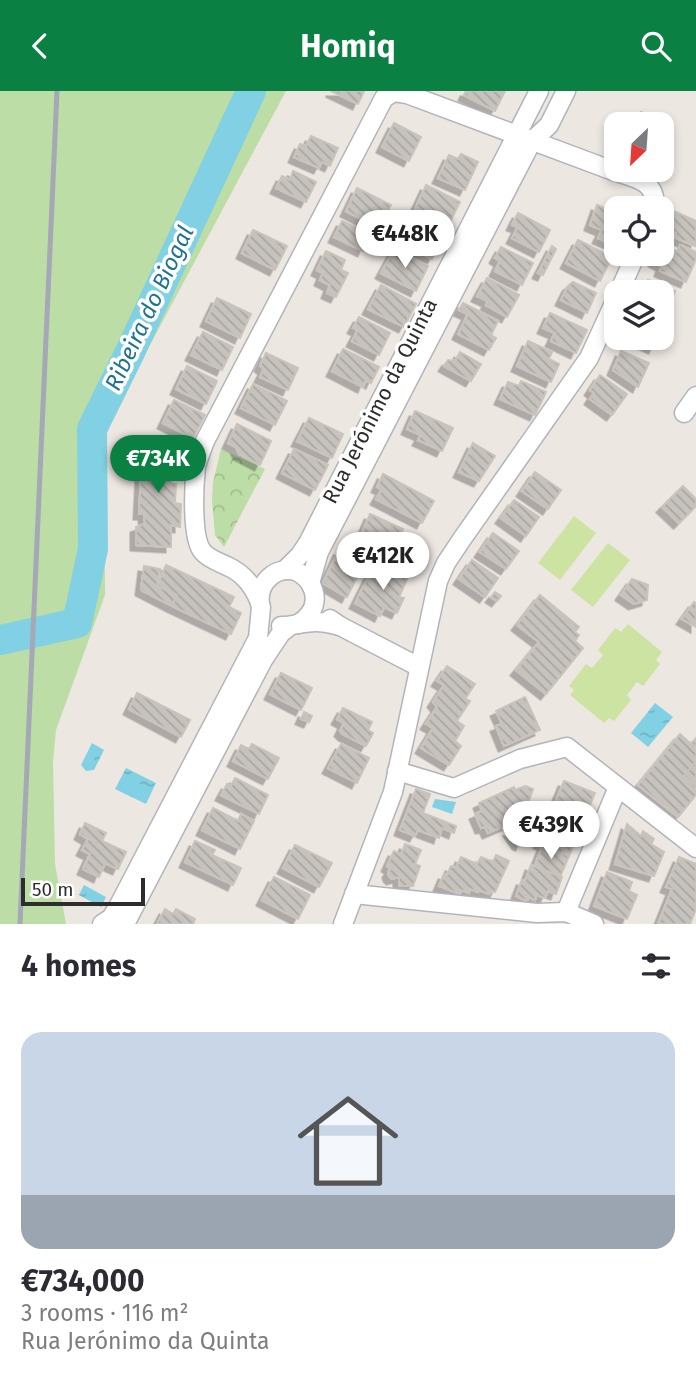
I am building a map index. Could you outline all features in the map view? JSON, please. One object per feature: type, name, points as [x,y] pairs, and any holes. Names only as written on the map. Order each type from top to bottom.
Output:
[{"type":"street","name":"Rua Jerónimo da Quinta","points":[[125,924],[263,660],[281,633],[306,619],[312,611],[312,591],[319,552],[524,138],[526,116],[539,91]]},
{"type":"street","name":"Rua Jerónimo da Quinta","points":[[102,924],[111,918],[118,907],[258,638],[261,588],[267,579],[300,555],[308,543],[524,138],[551,121],[566,91]]},
{"type":"street","points":[[340,626],[325,622],[281,625],[271,621],[260,604],[254,587],[244,576],[201,551],[196,533],[197,465],[205,441],[384,98],[394,92],[407,93],[616,173],[641,180],[652,190],[653,196]]},
{"type":"street","points":[[498,128],[511,125],[526,116]]},
{"type":"street","points":[[551,121],[552,137],[569,155]]},
{"type":"street","points":[[343,924],[393,792],[438,581],[446,563],[589,358],[604,325]]},
{"type":"street","points":[[684,413],[696,396]]},
{"type":"street","points":[[231,568],[259,573],[297,572],[307,578],[329,618],[419,667]]},
{"type":"street","points":[[397,771],[454,788],[520,759],[567,747],[696,848]]},
{"type":"street","points":[[566,912],[618,787]]},
{"type":"street","points":[[354,894],[537,913],[566,912],[594,924]]},
{"type":"green space","points":[[0,91],[286,91],[104,431],[105,595],[56,730],[53,761],[55,864],[66,924],[0,924]]},
{"type":"green space","points":[[221,449],[265,469],[224,547],[215,535],[212,501],[213,482]]},
{"type":"green space","points":[[574,516],[596,533],[560,580],[538,563]]},
{"type":"green space","points":[[608,543],[630,560],[593,607],[571,590]]},
{"type":"green space","points":[[628,624],[662,652],[656,660],[660,664],[643,686],[637,682],[627,695],[631,700],[614,721],[609,718],[604,723],[570,695],[574,690],[569,686],[586,664],[592,668],[603,655],[598,650],[615,628],[621,632]]},
{"type":"water","points":[[655,703],[673,717],[648,747],[631,733]]},
{"type":"water","points":[[92,743],[104,750],[94,770],[86,771],[81,765]]},
{"type":"water","points":[[126,768],[156,783],[146,804],[115,789]]},
{"type":"water","points":[[435,799],[456,802],[452,814],[432,807]]},
{"type":"water","points":[[84,885],[106,897],[101,907],[79,895]]},
{"type":"building","points":[[331,91],[364,91],[358,104]]},
{"type":"building","points":[[466,91],[505,91],[495,111],[464,95]]},
{"type":"building","points":[[394,123],[421,137],[409,161],[382,147]]},
{"type":"building","points":[[311,136],[338,148],[330,166],[322,162],[319,168],[294,157],[300,144],[306,146]]},
{"type":"building","points":[[461,154],[478,162],[465,190],[438,178],[449,155],[458,159]]},
{"type":"building","points":[[293,171],[316,182],[306,202],[276,188],[282,176],[290,180]]},
{"type":"building","points":[[426,185],[460,202],[448,226],[415,209]]},
{"type":"building","points":[[357,188],[391,205],[379,228],[346,211]]},
{"type":"building","points":[[597,205],[604,208],[604,240],[598,238],[602,230],[590,225]]},
{"type":"building","points":[[674,211],[696,221],[695,246],[674,237]]},
{"type":"building","points":[[518,213],[550,230],[539,252],[512,238],[518,227],[512,225]]},
{"type":"building","points":[[409,216],[445,235],[432,259],[397,240]]},
{"type":"building","points":[[342,221],[370,234],[363,251],[334,237]]},
{"type":"building","points":[[253,230],[287,246],[275,270],[242,253]]},
{"type":"building","points":[[578,240],[604,253],[604,266],[608,266],[600,281],[566,263]]},
{"type":"building","points":[[680,245],[696,252],[696,259],[686,282],[660,271],[662,266],[674,266],[674,251],[677,252]]},
{"type":"building","points":[[552,246],[556,249],[543,275],[538,273]]},
{"type":"building","points":[[501,247],[533,263],[522,285],[495,271],[500,261],[495,258]]},
{"type":"building","points":[[394,249],[428,266],[416,291],[381,273]]},
{"type":"building","points":[[326,251],[345,260],[341,270],[348,273],[336,297],[327,293],[330,285],[320,280],[323,273],[317,270]]},
{"type":"building","points":[[487,278],[519,295],[507,317],[486,305],[488,301],[477,296]]},
{"type":"building","points":[[573,282],[596,293],[587,313],[561,300]]},
{"type":"building","points":[[381,285],[416,304],[404,327],[368,309]]},
{"type":"building","points":[[217,298],[251,314],[240,338],[206,321]]},
{"type":"building","points":[[463,303],[498,321],[491,335],[496,338],[489,350],[458,334],[468,314],[459,310]]},
{"type":"building","points":[[550,313],[587,330],[576,353],[551,341],[555,333],[543,328]]},
{"type":"building","points":[[359,317],[390,333],[379,355],[352,341],[358,330],[353,328]]},
{"type":"building","points":[[203,332],[233,347],[222,370],[191,355]]},
{"type":"building","points":[[528,341],[552,352],[549,359],[559,364],[551,382],[517,366]]},
{"type":"building","points":[[343,349],[379,367],[371,383],[366,380],[363,387],[332,371]]},
{"type":"building","points":[[621,351],[649,363],[638,387],[613,370]]},
{"type":"building","points":[[460,352],[481,364],[471,381],[444,366],[448,360],[455,361]]},
{"type":"building","points":[[266,353],[298,368],[288,390],[260,377],[264,369],[260,366]]},
{"type":"building","points":[[187,366],[217,381],[206,404],[176,389]]},
{"type":"building","points":[[600,375],[627,394],[612,415],[590,399],[594,393],[590,390]]},
{"type":"building","points":[[521,381],[546,392],[535,415],[500,399],[508,382],[519,386]]},
{"type":"building","points":[[253,384],[287,401],[275,425],[241,408]]},
{"type":"building","points":[[174,400],[205,415],[193,438],[163,423]]},
{"type":"building","points":[[415,411],[453,428],[442,451],[418,440],[421,435],[407,429]]},
{"type":"building","points":[[309,418],[343,434],[332,458],[297,441]]},
{"type":"building","points":[[237,424],[271,441],[260,465],[239,454],[236,447],[228,443]]},
{"type":"building","points":[[170,440],[168,450],[176,451],[176,465],[171,483],[176,484],[175,503],[181,504],[180,527],[171,525],[171,547],[136,545],[136,527],[145,524],[144,514],[139,514],[141,475],[135,474],[137,465],[144,463],[145,441]]},
{"type":"building","points":[[473,443],[495,456],[479,481],[459,472]]},
{"type":"building","points":[[294,449],[328,465],[315,490],[282,473]]},
{"type":"building","points":[[535,472],[561,490],[548,509],[522,491]]},
{"type":"building","points":[[383,474],[434,501],[422,523],[376,499],[382,489],[377,487]]},
{"type":"building","points":[[683,486],[696,499],[696,506],[679,523],[662,507]]},
{"type":"building","points":[[514,500],[539,517],[526,536],[501,518]]},
{"type":"building","points":[[370,514],[403,529],[392,551],[360,537]]},
{"type":"building","points":[[493,533],[519,551],[506,569],[480,552]]},
{"type":"building","points":[[351,544],[369,554],[347,597],[323,583],[339,550],[346,554]]},
{"type":"building","points":[[472,560],[498,578],[485,597],[459,579]]},
{"type":"building","points":[[166,565],[234,597],[229,607],[241,613],[231,634],[172,606],[177,595],[157,586]]},
{"type":"building","points":[[144,566],[160,569],[157,586],[177,595],[172,606],[141,590]]},
{"type":"building","points":[[391,567],[409,575],[399,597],[404,598],[397,613],[384,607],[380,616],[355,603],[370,573],[384,580]]},
{"type":"building","points":[[632,579],[648,585],[647,600],[634,604],[621,595]]},
{"type":"building","points":[[495,592],[501,596],[497,601],[491,597]]},
{"type":"building","points":[[540,595],[579,627],[575,632],[579,635],[575,641],[583,648],[546,694],[516,670],[539,642],[517,625]]},
{"type":"building","points":[[694,602],[696,603],[696,627],[682,619]]},
{"type":"building","points":[[447,666],[475,684],[465,699],[470,701],[457,721],[464,726],[455,741],[461,746],[449,765],[421,748],[433,728],[426,724],[437,707],[433,702],[444,685],[437,681]]},
{"type":"building","points":[[281,673],[312,688],[301,710],[270,694]]},
{"type":"building","points":[[137,693],[190,720],[181,737],[129,709]]},
{"type":"building","points":[[525,697],[540,730],[504,746],[496,726],[502,724],[496,711]]},
{"type":"building","points":[[343,708],[372,722],[368,730],[373,733],[366,746],[340,731],[344,723],[337,719]]},
{"type":"building","points":[[304,712],[312,716],[309,722],[301,719]]},
{"type":"building","points":[[680,734],[691,744],[696,738],[696,761],[684,776],[696,786],[696,795],[678,817],[638,785]]},
{"type":"building","points":[[252,744],[279,758],[268,779],[233,761],[241,745],[249,749]]},
{"type":"building","points":[[341,744],[369,758],[357,783],[328,768]]},
{"type":"building","points":[[696,761],[696,786],[684,776]]},
{"type":"building","points":[[235,778],[268,795],[259,814],[221,795],[227,784],[231,786]]},
{"type":"building","points":[[564,781],[595,793],[585,817],[554,805]]},
{"type":"building","points":[[525,786],[533,789],[525,811],[505,820],[507,825],[488,833],[485,827],[481,828],[475,814],[482,811],[479,803],[514,787],[515,790]]},
{"type":"building","points":[[416,789],[430,794],[423,813],[456,826],[454,833],[442,828],[439,838],[418,830],[415,836],[400,830]]},
{"type":"building","points":[[554,805],[585,817],[577,837],[542,821],[546,810],[551,812]]},
{"type":"building","points":[[213,808],[238,821],[241,814],[254,821],[240,849],[202,830]]},
{"type":"building","points":[[85,823],[106,833],[102,841],[126,852],[118,869],[105,863],[99,877],[83,869],[90,854],[82,850],[88,839],[80,834]]},
{"type":"building","points":[[547,824],[577,837],[569,856],[539,843]]},
{"type":"building","points":[[627,824],[641,836],[643,831],[654,839],[651,844],[664,852],[654,876],[615,864]]},
{"type":"building","points":[[509,831],[525,832],[521,845],[518,844]]},
{"type":"building","points":[[195,841],[215,850],[212,855],[241,868],[233,885],[185,862]]},
{"type":"building","points":[[405,844],[421,850],[415,864],[420,866],[413,886],[399,886],[399,877],[392,879],[388,872],[391,869],[387,866],[394,851],[401,855]]},
{"type":"building","points":[[295,845],[332,863],[319,887],[283,868]]},
{"type":"building","points":[[543,845],[569,856],[560,877],[534,867]]},
{"type":"building","points":[[496,855],[509,861],[495,892],[491,891],[489,894],[470,889],[469,893],[461,890],[460,894],[439,886],[444,874],[447,875],[451,866],[456,868],[461,857],[477,864],[481,857],[493,862]]},
{"type":"building","points":[[679,857],[696,864],[696,909],[690,924],[658,924],[672,889],[666,887]]},
{"type":"building","points":[[531,865],[562,877],[556,894],[548,891],[545,898],[536,895],[535,900],[528,897],[527,901],[516,896]]},
{"type":"building","points":[[607,872],[632,882],[629,891],[637,895],[627,919],[594,906]]},
{"type":"building","points":[[274,877],[310,895],[298,919],[262,900]]},
{"type":"building","points":[[165,909],[173,914],[176,909],[195,919],[193,924],[157,924]]},
{"type":"waterway","name":"Ribeira do Biogal","points":[[0,640],[77,623],[93,549],[92,429],[251,91]]},
{"type":"railway","points":[[20,924],[57,91]]}]
